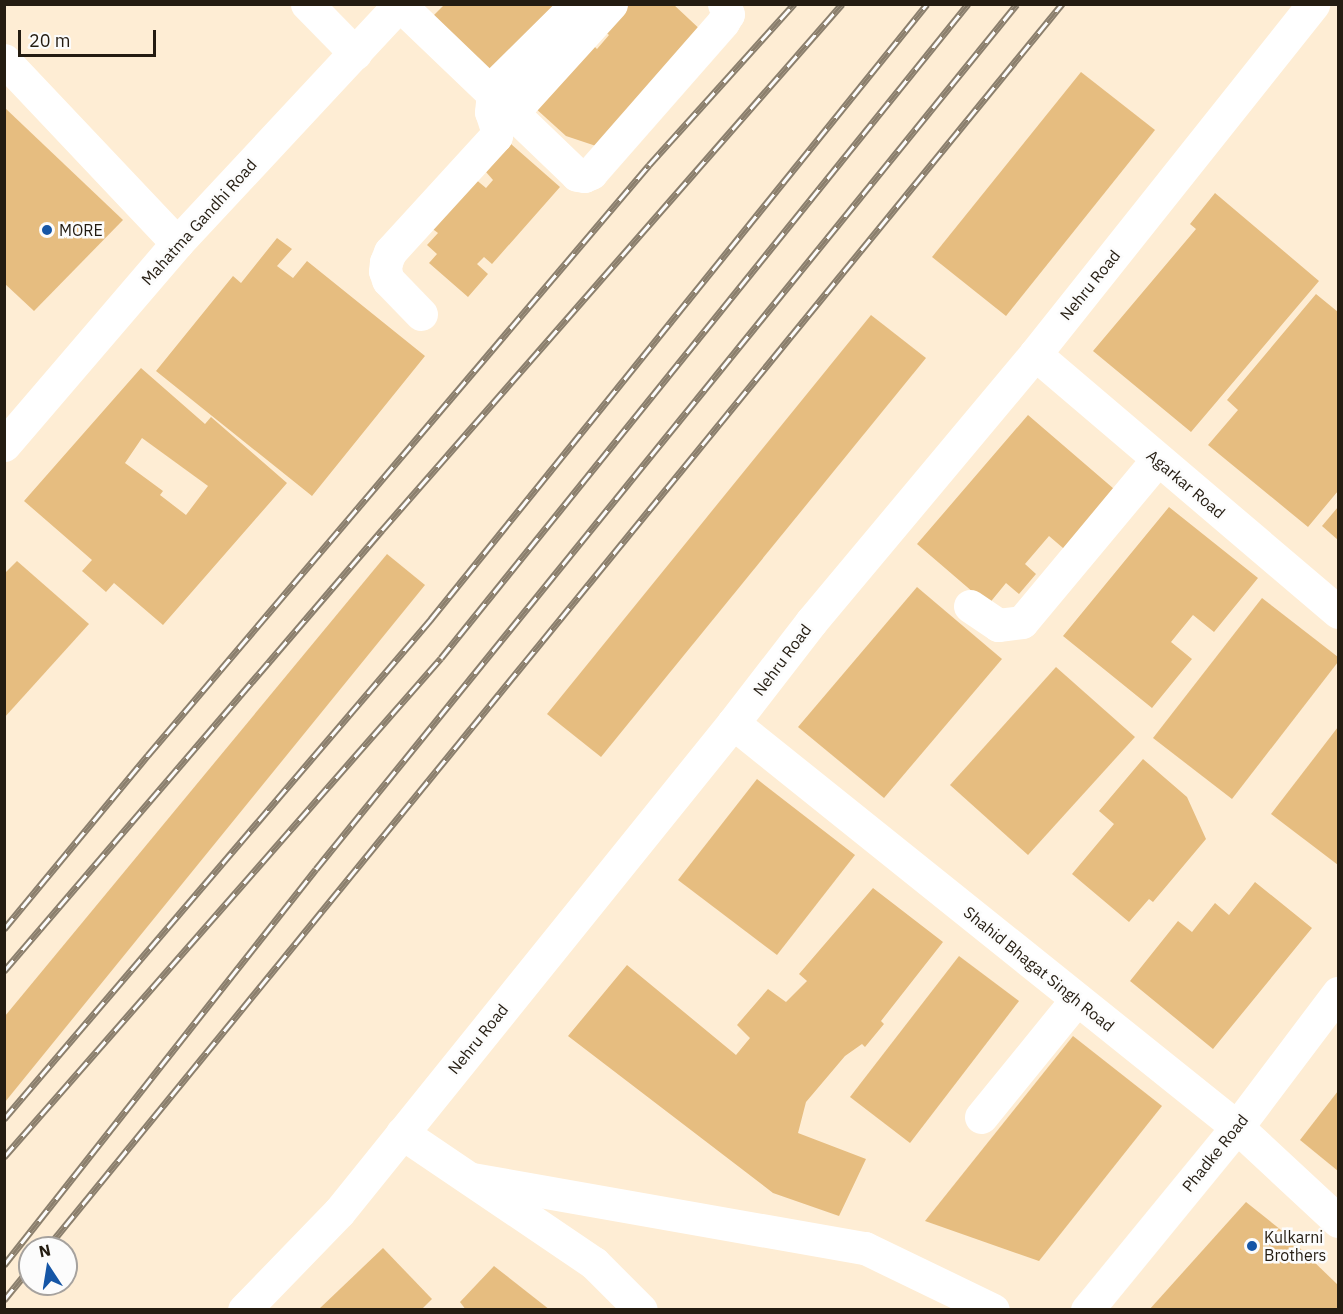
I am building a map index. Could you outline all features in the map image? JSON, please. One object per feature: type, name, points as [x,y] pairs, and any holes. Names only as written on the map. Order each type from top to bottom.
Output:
[{"type":"street","points":[[307,4],[355,53]]},
{"type":"street","points":[[500,100],[577,4]]},
{"type":"street","points":[[421,314],[388,280],[385,271],[390,252],[496,136],[497,130],[491,112],[492,103],[500,100],[611,4]]},
{"type":"street","points":[[400,5],[578,175],[585,176],[591,174],[723,22],[728,14],[724,4]]},
{"type":"street","name":"Nehru Road","points":[[244,1310],[339,1212],[734,723],[811,622],[1035,354],[1313,4]]},
{"type":"street","name":"Mahatma Gandhi Road","points":[[4,445],[177,243],[400,5]]},
{"type":"street","points":[[4,60],[177,243]]},
{"type":"street","name":"Agarkar Road","points":[[1035,354],[1338,612]]},
{"type":"street","points":[[970,606],[998,625],[1022,622],[1157,460]]},
{"type":"street","name":"Shahid Bhagat Singh Road","points":[[734,723],[1237,1127],[1338,1221]]},
{"type":"street","name":"Phadke Road","points":[[1087,1310],[1237,1127],[1338,993]]},
{"type":"street","points":[[981,1117],[1077,999]]},
{"type":"street","points":[[402,1133],[594,1263],[641,1310]]},
{"type":"street","points":[[472,1179],[865,1248],[993,1310]]},
{"type":"building","points":[[445,4],[565,4],[490,80],[426,23]]},
{"type":"building","points":[[628,4],[673,4],[705,34],[602,148],[566,136],[534,107],[592,44],[597,49],[609,35],[604,31]]},
{"type":"building","points":[[1081,72],[1155,130],[1006,316],[932,257]]},
{"type":"building","points":[[4,107],[123,220],[34,311],[4,283]]},
{"type":"building","points":[[511,144],[560,187],[492,264],[484,257],[477,264],[488,274],[468,297],[429,263],[437,254],[427,245],[438,233],[430,227],[474,178],[486,188],[493,180],[486,172]]},
{"type":"building","points":[[1215,193],[1319,281],[1191,432],[1093,351],[1196,229],[1190,224]]},
{"type":"building","points":[[277,238],[292,249],[277,266],[293,278],[307,261],[425,356],[312,496],[156,371],[233,276],[241,283]]},
{"type":"building","points":[[1316,294],[1338,312],[1338,491],[1308,527],[1208,445],[1238,410],[1227,400]]},
{"type":"building","points":[[871,315],[926,358],[601,757],[547,714]]},
{"type":"building","points":[[141,368],[205,424],[211,417],[287,483],[163,625],[114,583],[106,592],[82,571],[92,560],[24,501]],"holes":[[[142,438],[208,486],[186,515],[160,495],[163,491],[125,463]]]},
{"type":"building","points":[[1028,415],[1121,495],[1070,554],[1049,536],[1025,564],[1036,574],[1019,594],[1006,583],[988,605],[917,544]]},
{"type":"building","points":[[1169,507],[1258,578],[1214,632],[1193,615],[1171,642],[1192,659],[1152,708],[1063,636]]},
{"type":"building","points":[[1338,507],[1338,540],[1322,526]]},
{"type":"building","points":[[387,554],[425,585],[5,1102],[5,1016]]},
{"type":"building","points":[[17,561],[89,624],[4,718],[4,574]]},
{"type":"building","points":[[917,587],[1002,659],[884,798],[798,727]]},
{"type":"building","points":[[1262,598],[1338,657],[1338,662],[1232,799],[1153,738]]},
{"type":"building","points":[[1056,667],[1135,737],[1028,855],[950,785]]},
{"type":"building","points":[[1338,727],[1338,865],[1271,814]]},
{"type":"building","points":[[1143,759],[1187,797],[1206,839],[1153,902],[1149,899],[1129,922],[1072,874],[1114,824],[1099,811]]},
{"type":"building","points":[[757,779],[855,855],[777,955],[678,880]]},
{"type":"building","points":[[1255,882],[1312,928],[1213,1049],[1130,981],[1178,921],[1192,932],[1215,903],[1229,915]]},
{"type":"building","points":[[873,888],[943,942],[881,1021],[884,1024],[865,1047],[862,1044],[845,1056],[806,1102],[798,1133],[866,1159],[839,1216],[773,1193],[568,1036],[627,965],[736,1055],[750,1038],[737,1025],[768,989],[786,1002],[807,981],[799,974]]},
{"type":"building","points":[[959,956],[1019,1001],[910,1143],[850,1097]]},
{"type":"building","points":[[1073,1036],[1162,1106],[1039,1261],[925,1221]]},
{"type":"building","points":[[1338,1091],[1338,1171],[1300,1140]]},
{"type":"building","name":"Kulkarni Brothers","points":[[1246,1202],[1281,1230],[1338,1285],[1338,1310],[1149,1310]]},
{"type":"building","points":[[383,1248],[432,1299],[421,1310],[318,1310]]},
{"type":"building","points":[[494,1266],[550,1310],[466,1310],[460,1302]]},
{"type":"railway","points":[[4,929],[148,755],[649,165],[794,4]]},
{"type":"railway","points":[[4,971],[382,530],[842,4]]},
{"type":"railway","points":[[4,1119],[431,619],[927,4]]},
{"type":"railway","points":[[4,1157],[441,658],[968,4]]},
{"type":"railway","points":[[4,1265],[316,869],[1017,4]]},
{"type":"railway","points":[[57,1236],[1062,4]]},
{"type":"railway","points":[[4,1300],[18,1283]]},
{"type":"place","name":"MORE","points":[[47,230]]},
{"type":"place","name":"Kulkarni Brothers","points":[[1252,1246]]}]
